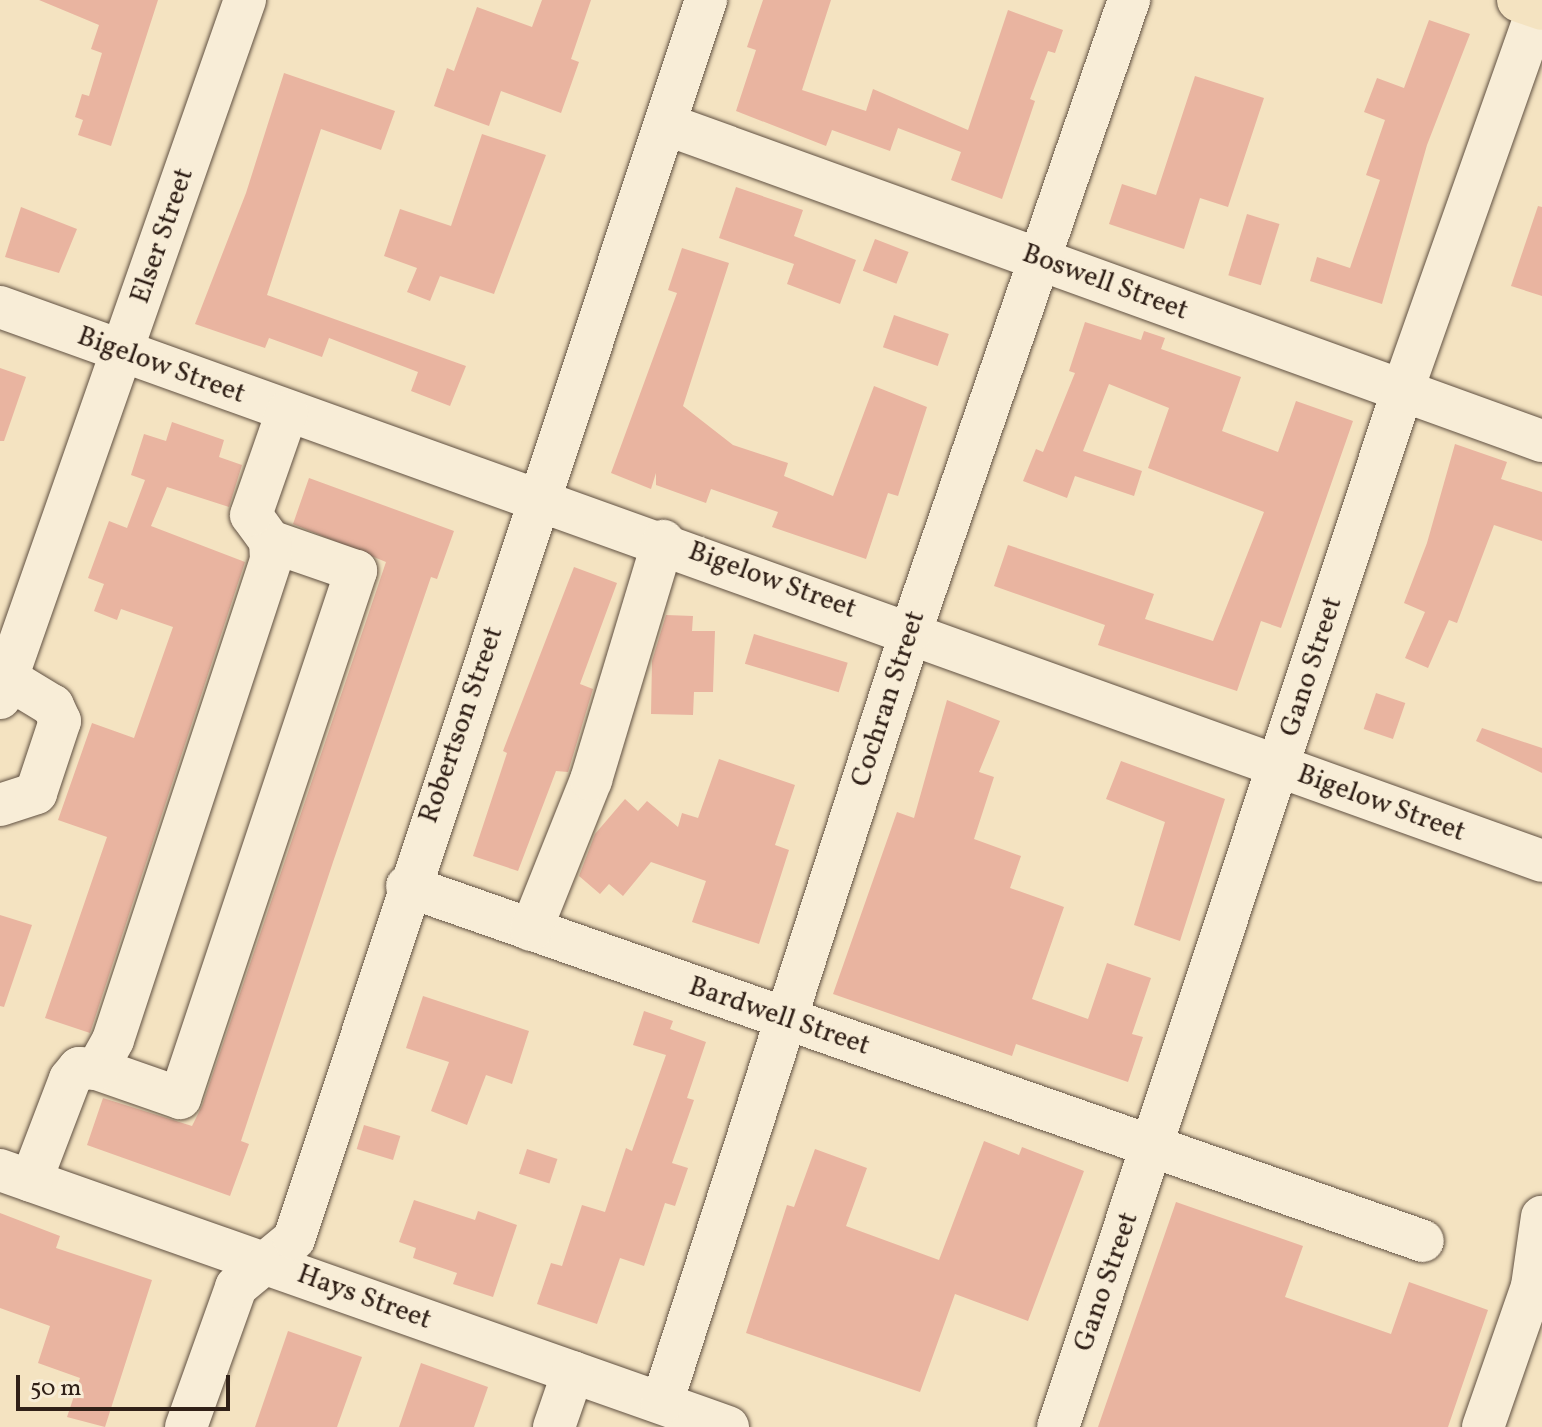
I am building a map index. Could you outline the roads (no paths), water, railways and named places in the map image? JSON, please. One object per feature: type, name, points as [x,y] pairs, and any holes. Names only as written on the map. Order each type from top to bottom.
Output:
[{"type":"street","name":"Elser Street","points":[[4,688],[245,0]]},
{"type":"street","name":"Robertson Street","points":[[186,1427],[236,1287],[294,1239],[407,886],[668,125],[706,0]]},
{"type":"street","name":"Cochran Street","points":[[646,1409],[784,1019],[911,631],[1042,260],[1129,0]]},
{"type":"street","name":"Gano Street","points":[[1058,1427],[1402,392],[1535,4]]},
{"type":"street","name":"Boswell Street","points":[[668,125],[1542,441]]},
{"type":"street","name":"Bigelow Street","points":[[0,307],[287,412],[663,541],[1542,861]]},
{"type":"street","points":[[97,1069],[113,1040],[271,560],[270,541],[251,515],[287,412]]},
{"type":"street","points":[[16,1175],[79,1068],[97,1069],[180,1098],[356,571],[270,541]]},
{"type":"street","points":[[531,930],[604,741],[663,541]]},
{"type":"street","points":[[0,805],[36,793],[60,721],[53,706],[4,688]]},
{"type":"street","name":"Bardwell Street","points":[[407,886],[1423,1241]]},
{"type":"street","name":"Hays Street","points":[[16,1175],[573,1372],[646,1409],[728,1427]]},
{"type":"street","points":[[1483,1427],[1537,1288],[1542,1217]]},
{"type":"street","points":[[554,1427],[573,1372]]}]
